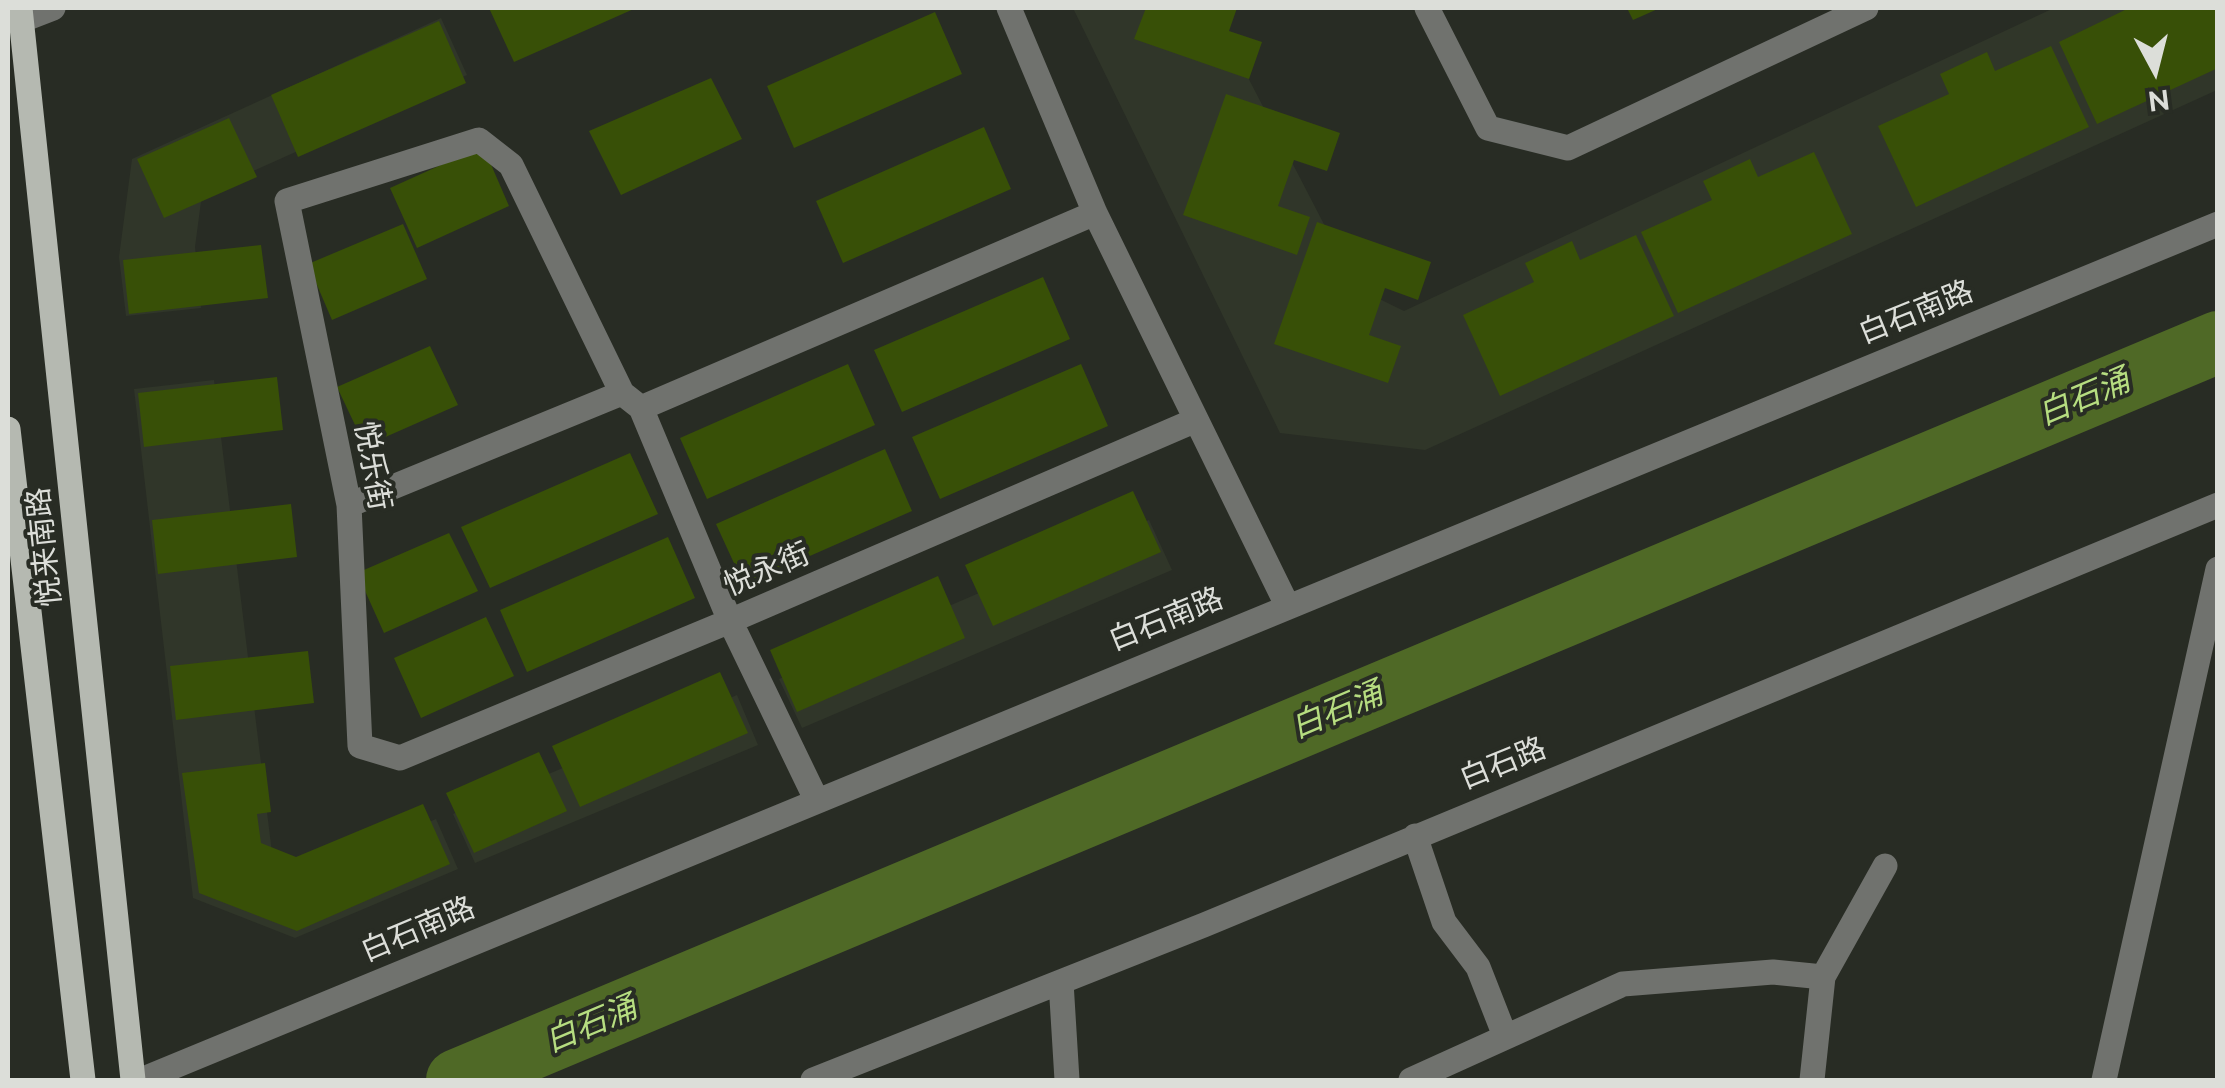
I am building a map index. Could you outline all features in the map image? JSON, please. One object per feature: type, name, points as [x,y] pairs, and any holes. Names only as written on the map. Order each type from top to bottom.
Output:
[{"type":"main road","name":"悦来南路","points":[[21,14],[133,1080]]},
{"type":"main road","name":"悦来南路","points":[[8,428],[83,1080]]},
{"type":"street","points":[[21,14],[53,8]]},
{"type":"street","points":[[1009,8],[1095,213],[1287,605]]},
{"type":"street","points":[[1427,8],[1488,128],[1568,148],[1866,8]]},
{"type":"street","name":"悦乐街","points":[[360,746],[349,505],[287,202],[479,140],[511,165],[631,401]]},
{"type":"street","points":[[349,505],[631,401],[1095,213]]},
{"type":"street","name":"白石南路","points":[[142,1080],[2218,224]]},
{"type":"street","points":[[631,401],[816,799]]},
{"type":"street","name":"悦永街","points":[[360,746],[400,758],[1196,420]]},
{"type":"street","name":"白石路","points":[[813,1080],[1060,982],[2218,504]]},
{"type":"street","points":[[2104,1080],[2218,569]]},
{"type":"street","points":[[1416,836],[1444,922],[1478,967],[1506,1036]]},
{"type":"street","points":[[1812,1080],[1823,977],[1885,866]]},
{"type":"street","points":[[1411,1080],[1624,984],[1774,972],[1823,977]]},
{"type":"street","points":[[1060,982],[1067,1080]]},
{"type":"shaded area","points":[[1073,8],[1212,8],[1357,288],[1404,311],[2054,8],[2217,8],[2217,90],[1425,450],[1280,433]]},
{"type":"shaded area","points":[[441,18],[467,75],[202,194],[195,247],[201,308],[126,316],[119,257],[132,159]]},
{"type":"shaded area","points":[[214,380],[274,869],[298,877],[436,819],[458,869],[295,938],[193,898],[134,389]]},
{"type":"shaded area","points":[[1149,520],[1172,570],[802,728],[779,679]]},
{"type":"shaded area","points":[[737,695],[758,745],[475,863],[453,814]]},
{"type":"building","points":[[489,8],[636,8],[514,62]]},
{"type":"building","points":[[1146,8],[1237,8],[1229,31],[1262,42],[1249,79],[1134,39]]},
{"type":"building","points":[[1627,8],[1660,8],[1633,20]]},
{"type":"building","points":[[2129,8],[2218,8],[2218,68],[2097,124],[2059,42]]},
{"type":"building","points":[[935,12],[962,74],[794,148],[767,86]]},
{"type":"building","points":[[439,21],[466,83],[298,157],[271,95]]},
{"type":"building","points":[[2051,46],[2089,127],[1916,207],[1878,126],[1949,94],[1940,74],[1987,52],[1995,71]]},
{"type":"building","points":[[711,78],[742,139],[621,195],[589,131]]},
{"type":"building","points":[[1226,94],[1340,133],[1327,171],[1294,160],[1278,206],[1310,217],[1297,255],[1183,215]]},
{"type":"building","points":[[229,118],[257,177],[164,218],[137,159]]},
{"type":"building","points":[[984,127],[1011,189],[843,263],[816,201]]},
{"type":"building","points":[[483,146],[509,206],[417,248],[390,188]]},
{"type":"building","points":[[1814,152],[1852,234],[1678,313],[1641,232],[1712,200],[1703,181],[1750,159],[1758,177]]},
{"type":"building","points":[[1317,222],[1431,262],[1418,300],[1385,288],[1369,335],[1401,346],[1388,383],[1274,344]]},
{"type":"building","points":[[403,224],[427,279],[332,320],[308,264]]},
{"type":"building","points":[[1636,235],[1674,316],[1500,396],[1463,315],[1534,282],[1525,263],[1572,241],[1580,260]]},
{"type":"building","points":[[261,245],[268,298],[129,314],[123,260]]},
{"type":"building","points":[[1043,277],[1070,339],[902,412],[874,350]]},
{"type":"building","points":[[430,346],[458,405],[365,446],[337,387]]},
{"type":"building","points":[[848,364],[875,425],[707,499],[680,438]]},
{"type":"building","points":[[1081,364],[1108,426],[940,499],[912,437]]},
{"type":"building","points":[[277,377],[283,430],[144,447],[138,393]]},
{"type":"building","points":[[885,449],[912,511],[744,585],[716,524]]},
{"type":"building","points":[[630,453],[658,514],[490,588],[461,527]]},
{"type":"building","points":[[1133,491],[1161,552],[993,626],[965,565]]},
{"type":"building","points":[[291,504],[297,557],[158,574],[152,520]]},
{"type":"building","points":[[449,533],[478,591],[384,633],[357,573]]},
{"type":"building","points":[[668,537],[695,598],[527,672],[500,610]]},
{"type":"building","points":[[938,576],[965,638],[797,712],[770,650]]},
{"type":"building","points":[[486,617],[514,676],[421,718],[394,658]]},
{"type":"building","points":[[308,651],[314,703],[176,720],[170,666]]},
{"type":"building","points":[[720,672],[748,733],[580,807],[552,746]]},
{"type":"building","points":[[539,752],[567,811],[474,853],[446,793]]},
{"type":"building","points":[[265,763],[271,812],[257,814],[261,843],[296,857],[423,804],[450,864],[297,931],[199,893],[182,773]]},
{"type":"waterway","name":"白石涌","points":[[457,1080],[2218,342]]}]
